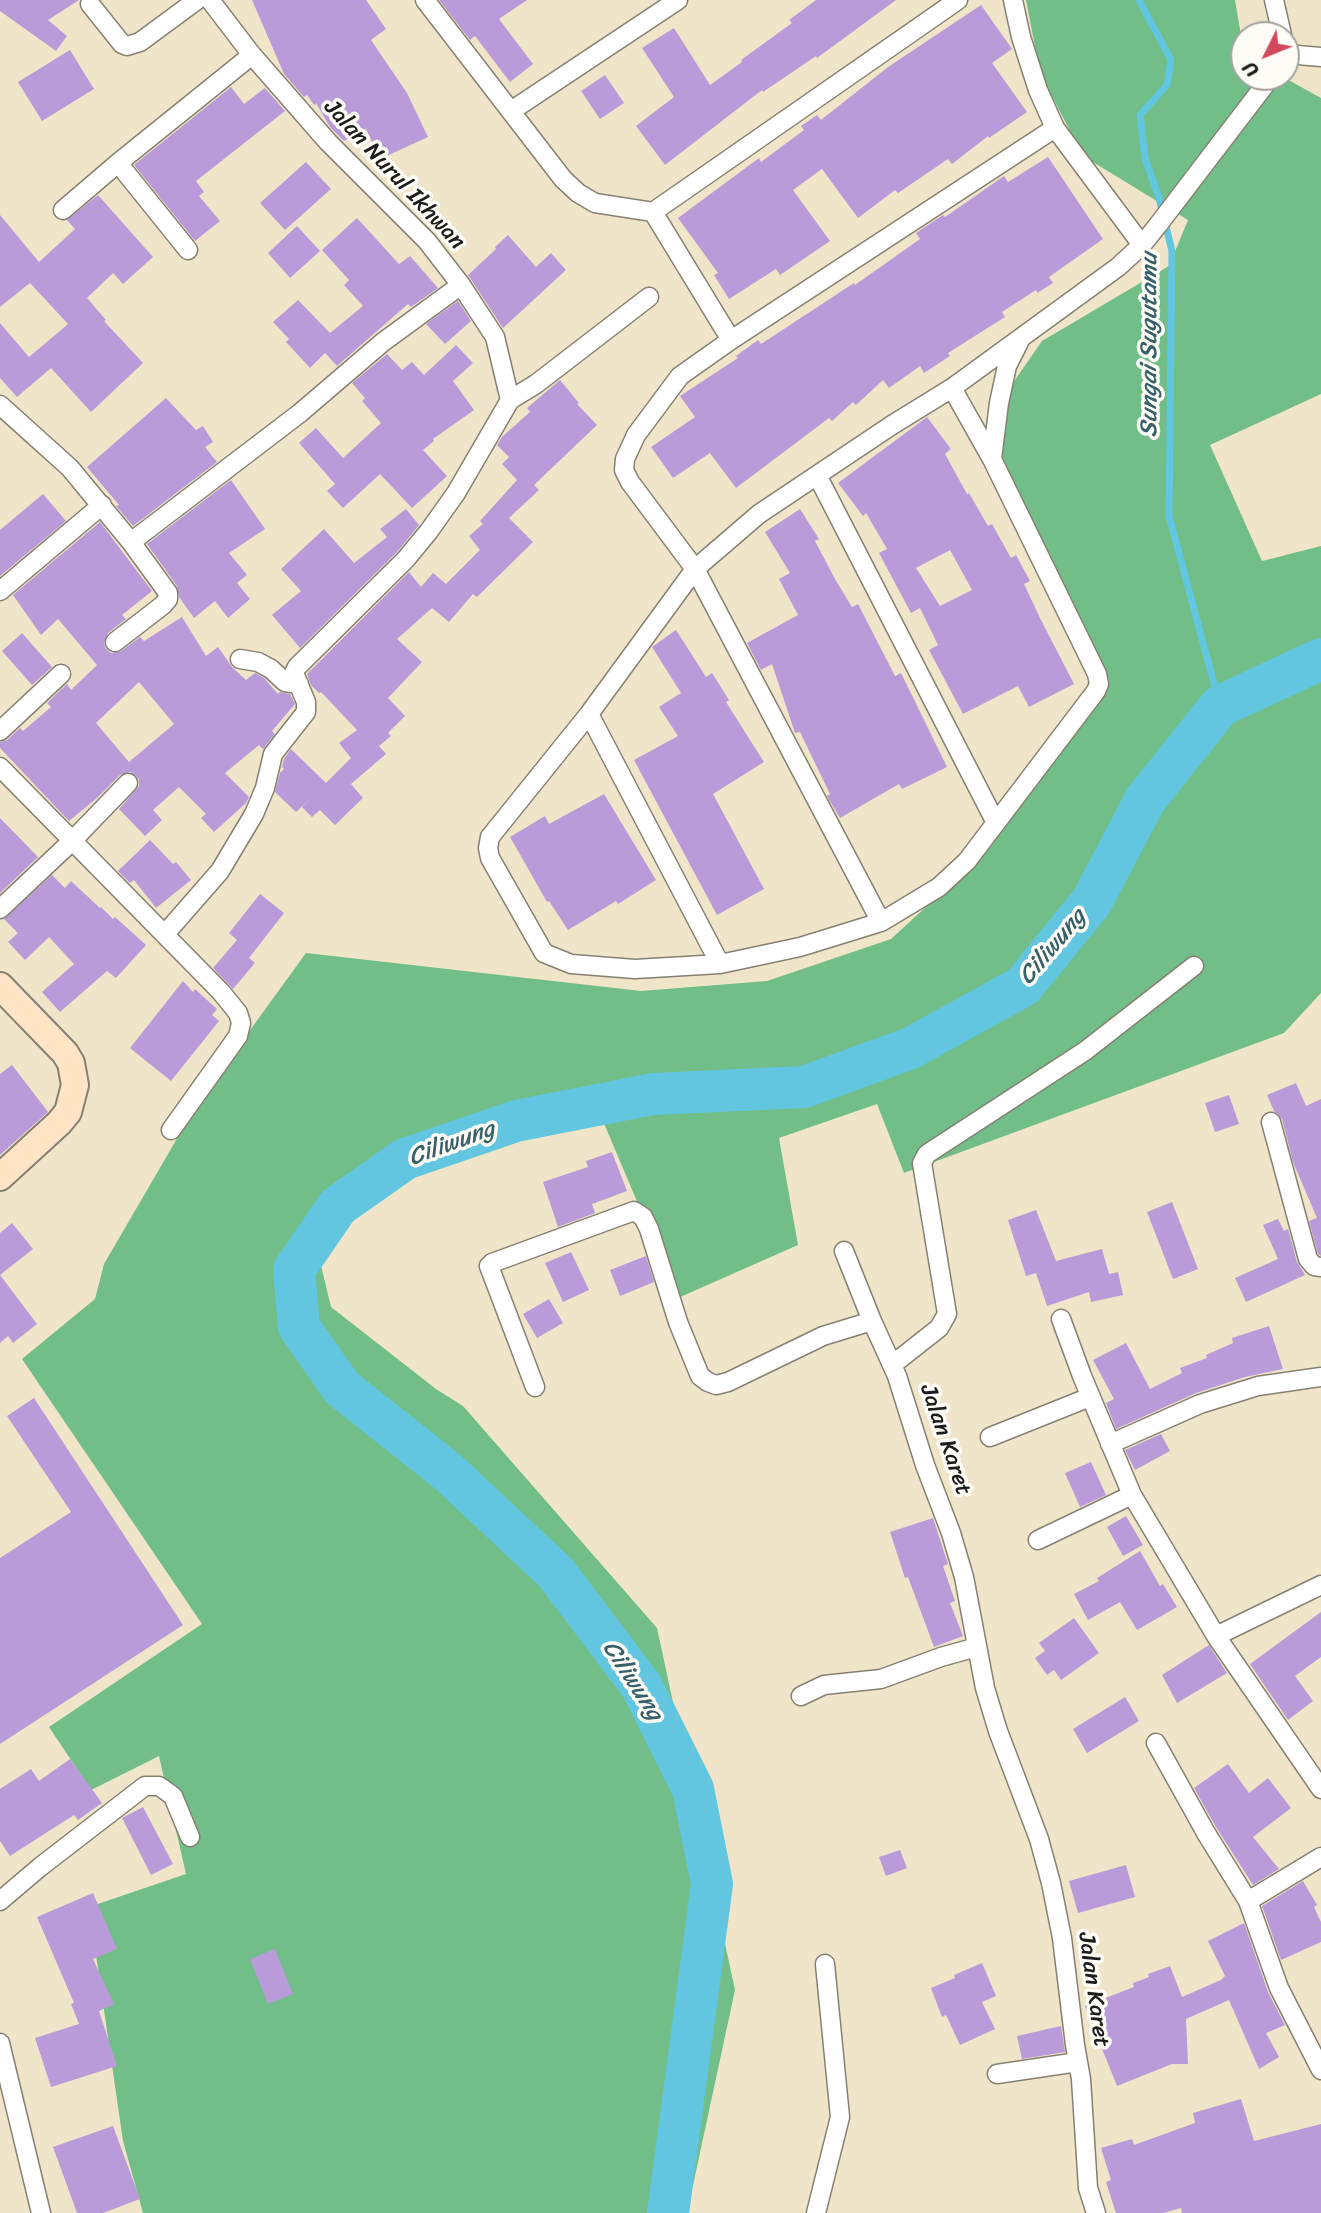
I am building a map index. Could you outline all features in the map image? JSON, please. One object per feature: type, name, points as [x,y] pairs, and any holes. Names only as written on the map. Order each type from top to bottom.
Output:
[{"type":"main road","points":[[0,986],[65,1053],[71,1063],[75,1085],[68,1112],[59,1124],[0,1177]]},
{"type":"street","points":[[90,4],[122,44],[128,46],[139,42],[197,0]]},
{"type":"street","name":"Jalan Nurul Ikhwan","points":[[209,0],[252,55],[328,142],[427,241],[461,285],[495,337],[510,400]]},
{"type":"street","points":[[425,0],[564,179],[578,193],[595,203],[653,212],[958,0]]},
{"type":"street","points":[[511,111],[678,0]]},
{"type":"street","points":[[1013,0],[1021,37],[1038,90],[1055,128],[1142,245]]},
{"type":"street","points":[[1274,0],[1279,21]]},
{"type":"street","points":[[63,210],[252,55]]},
{"type":"street","points":[[1300,55],[1321,57]]},
{"type":"street","points":[[952,388],[992,458],[1099,680],[1096,691],[967,861],[939,887],[881,922],[800,947],[720,964],[635,969],[571,964],[544,953],[490,858],[490,838],[589,714],[695,569],[759,514],[952,388],[1118,267],[1142,245],[1262,91]]},
{"type":"street","points":[[881,922],[695,569],[630,482],[624,470],[625,460],[636,435],[680,376],[1055,128]]},
{"type":"street","points":[[118,163],[188,250]]},
{"type":"street","points":[[653,212],[731,340]]},
{"type":"street","points":[[131,542],[300,413],[383,342],[461,285]]},
{"type":"street","points":[[165,934],[219,872],[254,814],[265,788],[273,754],[306,712],[306,702],[295,673],[297,667],[406,559],[438,519],[510,400],[536,384],[649,297]]},
{"type":"street","points":[[992,458],[1007,366],[1021,338]]},
{"type":"street","points":[[0,405],[70,468],[166,589],[168,599],[163,605],[115,642]]},
{"type":"street","points":[[817,475],[996,823]]},
{"type":"street","points":[[0,591],[102,505]]},
{"type":"street","points":[[240,659],[258,662],[285,682],[299,684]]},
{"type":"street","points":[[0,731],[61,674]]},
{"type":"street","points":[[589,714],[720,964]]},
{"type":"street","points":[[0,767],[233,1005],[241,1023],[238,1036],[171,1130]]},
{"type":"street","points":[[0,909],[128,783]]},
{"type":"street","points":[[892,1365],[939,1328],[947,1314],[922,1163],[927,1154],[1085,1051],[1195,966]]},
{"type":"street","points":[[1271,1122],[1308,1259],[1314,1266],[1321,1267]]},
{"type":"street","points":[[534,1387],[489,1266],[634,1211],[643,1217],[649,1228],[678,1322],[700,1376],[708,1382],[716,1385],[728,1382],[823,1336],[873,1321]]},
{"type":"street","name":"Jalan Karet","points":[[844,1251],[892,1365],[951,1533],[964,1577],[985,1688],[1051,1883],[1062,1938],[1082,2089],[1088,2188],[1096,2213]]},
{"type":"street","points":[[1061,1319],[1132,1495],[1216,1636],[1321,1789]]},
{"type":"street","points":[[1110,1444],[1200,1404],[1258,1386],[1321,1377]]},
{"type":"street","points":[[990,1437],[1090,1396]]},
{"type":"street","points":[[1038,1540],[1132,1495]]},
{"type":"street","points":[[1216,1636],[1321,1585]]},
{"type":"street","points":[[800,1696],[824,1685],[881,1679],[977,1647]]},
{"type":"street","points":[[1156,1743],[1248,1901],[1279,1988],[1321,2070]]},
{"type":"street","points":[[0,1901],[145,1786],[159,1786],[173,1796],[190,1837]]},
{"type":"street","points":[[1248,1901],[1321,1857]]},
{"type":"street","points":[[816,2213],[840,2117],[825,1964]]},
{"type":"street","points":[[0,2043],[7,2113],[41,2213]]},
{"type":"street","points":[[997,2074],[1078,2063]]},
{"type":"green space","points":[[1026,0],[1235,0],[1239,21],[1230,21],[1230,91],[1300,91],[1300,86],[1321,98],[1321,394],[1210,445],[1262,561],[1321,546],[1321,993],[1284,1033],[904,1173],[877,1104],[779,1138],[798,1245],[678,1298],[597,1107],[351,1197],[317,1249],[331,1307],[436,1389],[463,1406],[657,1628],[735,1990],[687,2213],[143,2213],[123,2141],[89,1907],[186,1874],[159,1756],[91,1790],[49,1727],[202,1624],[22,1359],[95,1299],[104,1264],[200,1099],[306,953],[641,991],[767,981],[891,939],[964,872],[1109,679],[997,486],[1001,400],[1042,341],[1169,266],[1188,220],[1083,156],[1040,73]]},
{"type":"building","points":[[0,0],[79,0],[48,20],[67,36],[56,51],[0,11]]},
{"type":"building","points":[[252,0],[366,0],[386,29],[371,40],[407,93],[428,137],[380,159],[366,129],[344,141],[330,127],[316,103],[314,105],[307,95],[304,97],[284,74]]},
{"type":"building","points":[[439,0],[527,0],[499,19],[533,64],[510,82],[475,36],[470,40]]},
{"type":"building","points":[[816,0],[896,0],[817,58],[816,56],[763,92],[762,90],[665,165],[636,126],[674,97],[642,48],[674,28],[710,85],[792,23],[789,20]]},
{"type":"building","points":[[981,5],[1012,49],[992,63],[1027,112],[989,138],[988,136],[952,164],[948,159],[898,193],[895,190],[858,218],[822,169],[793,190],[830,241],[780,275],[776,269],[729,299],[714,275],[718,273],[678,218],[759,158],[761,162],[804,130],[801,126],[817,115],[821,120],[888,67]]},
{"type":"building","points":[[70,50],[94,89],[42,121],[18,82]]},
{"type":"building","points":[[605,75],[624,103],[600,119],[581,91]]},
{"type":"building","points":[[231,87],[244,104],[265,88],[285,111],[196,181],[204,192],[199,196],[220,221],[195,241],[134,165]]},
{"type":"building","points":[[1048,157],[1103,239],[1049,277],[1053,283],[1037,293],[1036,290],[1002,312],[1005,317],[948,353],[950,356],[924,373],[920,366],[889,388],[883,380],[856,405],[853,402],[832,421],[829,418],[736,488],[710,453],[673,478],[651,447],[695,417],[680,396],[738,358],[736,356],[758,340],[761,344],[854,283],[855,285],[920,239],[916,233],[943,215],[945,217],[1004,176],[1008,182]]},
{"type":"building","points":[[306,162],[331,189],[285,230],[260,203]]},
{"type":"building","points":[[98,195],[153,257],[123,284],[113,273],[87,298],[106,320],[104,321],[143,363],[91,412],[51,368],[17,397],[0,378],[0,323],[29,357],[68,324],[30,283],[0,307],[0,215],[39,262],[75,229],[67,220]]},
{"type":"building","points":[[357,218],[399,264],[410,256],[438,288],[411,307],[408,304],[337,366],[325,353],[310,368],[286,342],[289,339],[273,322],[298,300],[330,333],[363,306],[344,285],[349,280],[322,250]]},
{"type":"building","points":[[297,226],[320,251],[290,278],[268,253]]},
{"type":"building","points":[[508,235],[536,267],[551,253],[566,270],[503,328],[468,275]]},
{"type":"building","points":[[458,301],[471,321],[445,344],[426,324]]},
{"type":"building","points":[[456,345],[473,363],[453,381],[474,410],[433,439],[423,450],[447,476],[412,508],[380,474],[343,508],[327,491],[335,484],[299,443],[316,428],[343,458],[381,423],[362,401],[365,398],[352,383],[387,354],[402,370],[412,362],[424,375]]},
{"type":"building","points":[[560,380],[579,403],[577,404],[597,425],[534,485],[539,490],[509,518],[533,542],[477,597],[473,594],[449,622],[432,608],[397,639],[422,662],[388,698],[405,716],[388,733],[391,736],[379,746],[386,754],[351,784],[363,798],[335,825],[320,810],[312,817],[302,807],[310,799],[296,812],[275,792],[280,773],[284,769],[284,759],[291,749],[326,783],[351,758],[339,743],[357,730],[311,685],[307,674],[409,572],[421,587],[433,573],[446,584],[480,550],[469,536],[483,524],[480,521],[517,480],[502,464],[509,457],[497,445],[502,437],[530,412],[527,408]]},
{"type":"building","points":[[166,398],[196,430],[203,426],[213,442],[205,447],[217,462],[133,526],[87,467]]},
{"type":"building","points":[[927,417],[951,449],[945,454],[967,494],[969,493],[988,526],[992,524],[1011,558],[1016,555],[1030,581],[1024,584],[1074,684],[1029,707],[1018,686],[963,714],[929,650],[938,645],[920,608],[911,613],[879,553],[887,549],[866,513],[863,516],[838,483]],"holes":[[[950,550],[972,590],[940,606],[916,568]]]},
{"type":"building","points":[[231,480],[265,529],[229,553],[247,575],[237,583],[250,599],[228,618],[215,601],[194,618],[179,597],[177,586],[147,544]]},
{"type":"building","points":[[43,494],[66,521],[0,576],[0,530]]},
{"type":"building","points":[[406,509],[419,525],[398,551],[300,648],[272,615],[301,591],[281,569],[324,529],[354,563],[387,537],[380,529]]},
{"type":"building","points":[[800,509],[819,539],[815,541],[852,607],[858,604],[895,676],[901,673],[947,767],[902,789],[899,784],[840,818],[827,796],[830,794],[800,732],[795,733],[772,664],[761,670],[747,643],[798,615],[779,579],[790,573],[765,532]]},
{"type":"building","points":[[100,522],[152,591],[122,615],[126,619],[108,633],[104,643],[106,649],[111,653],[121,651],[140,637],[144,641],[182,617],[206,656],[218,647],[232,667],[246,680],[255,673],[264,678],[278,694],[290,694],[295,704],[272,731],[275,734],[263,749],[259,745],[225,773],[249,797],[246,803],[214,832],[201,818],[206,814],[179,787],[153,810],[162,820],[145,836],[119,809],[139,786],[139,779],[130,772],[120,775],[69,821],[0,748],[0,742],[7,740],[20,728],[23,731],[51,707],[47,703],[67,684],[71,690],[97,665],[58,619],[41,635],[13,595]],"holes":[[[139,682],[174,724],[129,762],[96,723]]]},
{"type":"building","points":[[676,630],[706,677],[712,673],[729,700],[726,702],[764,762],[713,794],[764,889],[717,915],[634,760],[678,736],[659,707],[681,693],[652,647]]},
{"type":"building","points":[[22,633],[52,667],[32,685],[2,651]]},
{"type":"building","points":[[604,794],[656,880],[568,930],[549,901],[547,902],[510,837],[545,816],[549,824]]},
{"type":"building","points":[[0,818],[38,857],[0,893]]},
{"type":"building","points":[[150,840],[173,864],[176,862],[191,880],[156,908],[134,880],[130,883],[118,871]]},
{"type":"building","points":[[52,875],[65,888],[71,881],[146,945],[116,978],[107,971],[60,1012],[42,992],[74,964],[49,937],[25,960],[8,942],[18,933],[4,919]]},
{"type":"building","points":[[260,894],[284,913],[249,958],[255,963],[233,989],[213,968],[237,940],[229,933]]},
{"type":"building","points":[[183,981],[193,992],[195,989],[217,1009],[212,1015],[219,1021],[171,1081],[130,1048]]},
{"type":"building","points":[[12,1065],[48,1112],[0,1155],[0,1074]]},
{"type":"building","points":[[1296,1083],[1306,1106],[1321,1099],[1321,1256],[1318,1254],[1309,1221],[1317,1218],[1293,1162],[1282,1119],[1274,1111],[1267,1095]]},
{"type":"building","points":[[1229,1095],[1239,1124],[1215,1132],[1205,1103]]},
{"type":"building","points":[[612,1152],[627,1191],[592,1204],[595,1213],[558,1227],[543,1182],[588,1167],[586,1161]]},
{"type":"building","points":[[1172,1202],[1198,1269],[1173,1279],[1147,1212]]},
{"type":"building","points":[[1036,1210],[1056,1261],[1102,1249],[1109,1274],[1118,1272],[1123,1295],[1091,1302],[1089,1292],[1047,1306],[1036,1273],[1026,1276],[1008,1220]]},
{"type":"building","points":[[1278,1219],[1284,1231],[1288,1229],[1297,1262],[1305,1275],[1246,1302],[1235,1278],[1278,1259],[1263,1225]]},
{"type":"building","points":[[12,1223],[33,1249],[0,1275],[0,1233]]},
{"type":"building","points":[[571,1252],[589,1290],[563,1302],[545,1263]]},
{"type":"building","points":[[646,1256],[654,1282],[620,1296],[610,1270]]},
{"type":"building","points":[[0,1275],[37,1324],[13,1343],[8,1336],[0,1343]]},
{"type":"building","points":[[549,1299],[563,1323],[537,1338],[523,1314]]},
{"type":"building","points":[[1269,1326],[1283,1369],[1245,1377],[1196,1393],[1116,1429],[1106,1403],[1114,1399],[1093,1360],[1126,1343],[1150,1389],[1182,1373],[1180,1368],[1207,1358],[1206,1355],[1233,1343],[1232,1338]]},
{"type":"building","points":[[34,1398],[183,1625],[0,1744],[0,1558],[71,1512],[7,1416]]},
{"type":"building","points":[[1161,1434],[1170,1451],[1135,1470],[1125,1450]]},
{"type":"building","points":[[1091,1462],[1106,1495],[1080,1507],[1065,1473]]},
{"type":"building","points":[[1126,1516],[1143,1545],[1123,1556],[1107,1527]]},
{"type":"building","points":[[933,1518],[948,1564],[943,1566],[955,1601],[950,1603],[963,1636],[934,1647],[908,1577],[905,1578],[890,1532]]},
{"type":"building","points":[[1140,1551],[1160,1586],[1163,1584],[1177,1607],[1137,1630],[1120,1602],[1088,1620],[1074,1594],[1099,1581],[1097,1578]]},
{"type":"building","points":[[1321,1612],[1321,1657],[1295,1676],[1313,1701],[1288,1720],[1250,1664]]},
{"type":"building","points":[[1074,1618],[1099,1653],[1061,1680],[1054,1670],[1047,1675],[1035,1658],[1045,1651],[1039,1643]]},
{"type":"building","points":[[1209,1645],[1227,1673],[1177,1703],[1162,1675]]},
{"type":"building","points":[[1125,1697],[1139,1721],[1087,1753],[1073,1729]]},
{"type":"building","points":[[70,1759],[102,1803],[78,1820],[74,1815],[10,1856],[0,1841],[0,1789],[31,1769],[39,1781]]},
{"type":"building","points":[[1228,1764],[1249,1793],[1268,1778],[1291,1808],[1253,1837],[1279,1869],[1253,1885],[1194,1788]]},
{"type":"building","points":[[143,1807],[173,1864],[151,1875],[122,1818]]},
{"type":"building","points":[[900,1850],[907,1868],[886,1876],[879,1857]]},
{"type":"building","points":[[1126,1865],[1135,1897],[1078,1913],[1069,1881]]},
{"type":"building","points":[[1303,1881],[1317,1905],[1314,1907],[1321,1922],[1321,1942],[1281,1960],[1262,1906]]},
{"type":"building","points":[[93,1893],[117,1949],[93,1959],[114,2004],[99,2011],[117,2066],[51,2087],[35,2038],[79,2024],[71,2004],[74,2003],[37,1917]]},
{"type":"building","points":[[1244,1923],[1268,1992],[1285,2025],[1266,2033],[1279,2057],[1259,2069],[1229,2000],[1186,2019],[1188,2064],[1172,2064],[1117,2086],[1085,2006],[1134,1987],[1133,1983],[1149,1977],[1148,1974],[1170,1966],[1182,1997],[1221,1980],[1225,1976],[1208,1941]]},
{"type":"building","points":[[275,1949],[293,1994],[268,2004],[250,1959]]},
{"type":"building","points":[[982,1963],[996,1996],[982,2002],[995,2029],[960,2045],[946,2015],[942,2017],[931,1988]]},
{"type":"building","points":[[1061,2026],[1065,2052],[1022,2059],[1017,2036]]},
{"type":"building","points":[[1241,2099],[1254,2141],[1321,2124],[1321,2213],[1182,2213],[1181,2208],[1163,2213],[1116,2213],[1106,2182],[1111,2180],[1101,2148],[1132,2139],[1134,2145],[1195,2123],[1193,2113]]},
{"type":"building","points":[[113,2126],[140,2199],[103,2213],[77,2213],[53,2147]]},
{"type":"waterway","name":"Sungai Sugutamu","points":[[1139,0],[1171,60],[1167,85],[1140,115],[1145,158],[1159,198],[1172,251],[1169,516],[1220,706]]},
{"type":"waterway","name":"Ciliwung","points":[[668,2213],[712,1884],[693,1789],[642,1687],[556,1573],[448,1472],[342,1388],[299,1327],[294,1270],[338,1206],[405,1159],[516,1121],[653,1094],[804,1087],[911,1048],[1023,986],[1092,901],[1145,800],[1220,706],[1321,659]]}]
